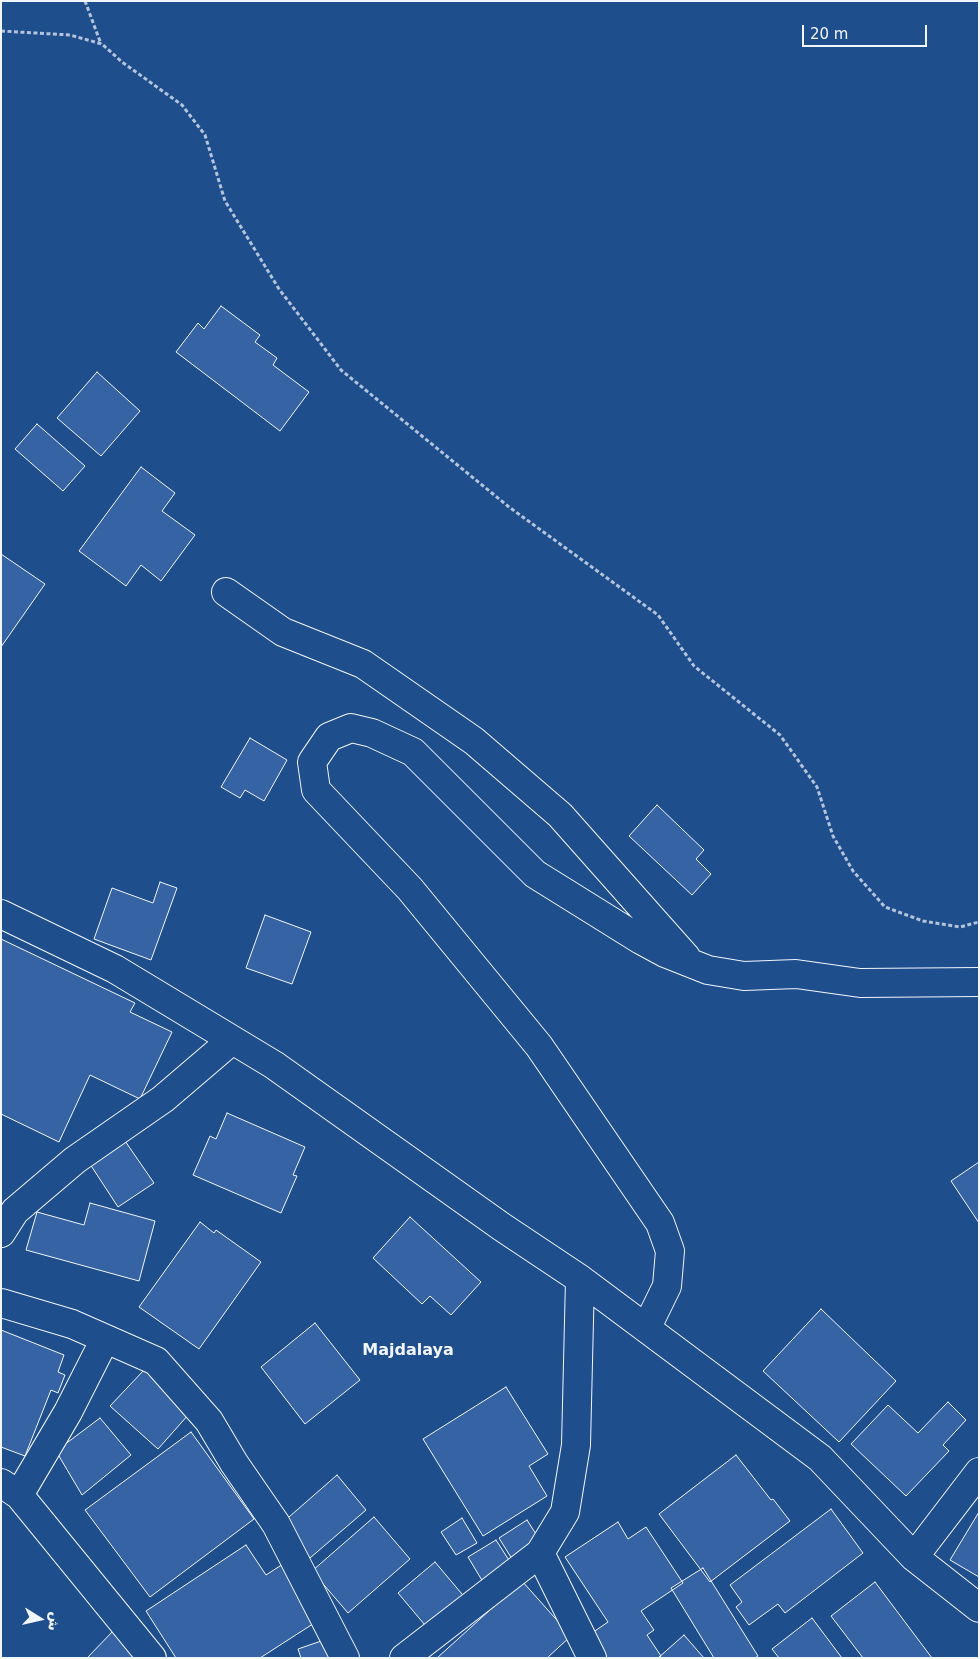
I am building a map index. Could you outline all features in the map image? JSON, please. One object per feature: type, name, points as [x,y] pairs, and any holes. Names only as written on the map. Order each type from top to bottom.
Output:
[{"type":"street","points":[[226,592],[282,632],[363,664],[474,741],[560,815],[690,962]]},
{"type":"street","points":[[647,1327],[667,1286],[670,1251],[660,1223],[539,1046],[410,889],[316,790],[312,762],[329,738],[351,728],[372,733],[413,752],[535,874],[642,940],[708,970],[744,976],[796,974],[860,983],[979,982]]},
{"type":"street","points":[[1,914],[115,969],[274,1065],[502,1227],[580,1279],[647,1327],[820,1458],[914,1557],[979,1608]]},
{"type":"street","points":[[1,1233],[15,1211],[75,1160],[163,1099],[232,1040]]},
{"type":"street","points":[[404,1658],[540,1553],[565,1512],[576,1445],[580,1279]]},
{"type":"street","points":[[1,1303],[72,1324],[156,1361],[210,1421],[234,1463],[276,1524],[345,1658]]},
{"type":"street","points":[[105,1339],[68,1412],[10,1489],[152,1658]]},
{"type":"street","points":[[914,1557],[979,1472]]},
{"type":"street","points":[[540,1553],[592,1658]]},
{"type":"path","points":[[85,1],[102,44]]},
{"type":"path","points":[[1,31],[70,35],[102,44],[122,62],[182,105],[205,135],[225,201],[280,290],[341,370],[509,507],[658,616],[694,666],[780,735],[817,787],[833,836],[853,871],[885,907],[923,922],[960,927],[979,922]]},
{"type":"building","points":[[221,306],[260,335],[255,342],[277,358],[273,365],[309,392],[280,431],[176,352],[198,323],[204,329]]},
{"type":"building","points":[[97,372],[140,411],[101,456],[57,418]]},
{"type":"building","points":[[37,424],[85,466],[63,491],[15,449]]},
{"type":"building","points":[[141,467],[175,493],[162,511],[195,535],[161,581],[141,565],[126,586],[79,551]]},
{"type":"building","points":[[1,554],[45,584],[1,647]]},
{"type":"building","points":[[250,738],[287,760],[264,801],[245,790],[240,798],[221,787]]},
{"type":"building","points":[[657,805],[704,850],[696,859],[711,874],[692,895],[629,836]]},
{"type":"building","points":[[160,882],[177,888],[151,960],[94,939],[112,888],[153,903]]},
{"type":"building","points":[[265,915],[311,932],[292,984],[246,968]]},
{"type":"building","points":[[1,939],[135,1003],[130,1012],[172,1032],[140,1099],[90,1075],[59,1142],[1,1114]]},
{"type":"building","points":[[227,1113],[305,1147],[293,1175],[297,1176],[281,1213],[193,1175],[210,1136],[216,1139]]},
{"type":"building","points":[[123,1138],[154,1183],[118,1207],[88,1161]]},
{"type":"building","points":[[979,1162],[979,1223],[951,1181]]},
{"type":"building","points":[[90,1203],[155,1221],[139,1281],[26,1250],[37,1212],[84,1225]]},
{"type":"building","points":[[410,1217],[481,1282],[451,1315],[430,1296],[422,1304],[373,1258]]},
{"type":"building","points":[[200,1222],[214,1233],[216,1230],[261,1262],[199,1349],[139,1307]]},
{"type":"building","points":[[821,1309],[896,1381],[839,1442],[763,1371]]},
{"type":"building","points":[[315,1323],[360,1380],[305,1424],[261,1367]]},
{"type":"building","points":[[1,1330],[64,1355],[58,1372],[65,1375],[58,1393],[51,1390],[25,1456],[1,1447]]},
{"type":"building","points":[[144,1370],[189,1414],[158,1449],[110,1406]]},
{"type":"building","points":[[506,1387],[548,1454],[529,1466],[547,1496],[483,1536],[423,1439]]},
{"type":"building","points":[[948,1402],[966,1420],[943,1445],[949,1451],[906,1496],[851,1444],[888,1405],[918,1433]]},
{"type":"building","points":[[100,1418],[131,1455],[82,1495],[56,1451]]},
{"type":"building","points":[[191,1432],[254,1519],[150,1597],[85,1510]]},
{"type":"building","points":[[736,1455],[790,1521],[710,1582],[659,1514]]},
{"type":"building","points":[[337,1475],[366,1510],[310,1558],[281,1524]]},
{"type":"building","points":[[831,1509],[863,1553],[785,1613],[778,1604],[749,1625],[736,1607],[742,1602],[730,1585]]},
{"type":"building","points":[[979,1512],[979,1577],[950,1560]]},
{"type":"building","points":[[374,1517],[410,1559],[348,1613],[312,1571]]},
{"type":"building","points":[[462,1518],[477,1543],[456,1555],[441,1532]]},
{"type":"building","points":[[527,1520],[541,1542],[512,1559],[499,1538]]},
{"type":"building","points":[[618,1522],[628,1539],[646,1527],[683,1583],[641,1611],[654,1630],[647,1635],[661,1656],[658,1658],[604,1658],[589,1635],[608,1622],[565,1557]]},
{"type":"building","points":[[496,1540],[512,1565],[483,1582],[468,1557]]},
{"type":"building","points":[[246,1545],[266,1575],[283,1564],[319,1620],[260,1658],[176,1658],[146,1611]]},
{"type":"building","points":[[435,1562],[467,1600],[430,1631],[398,1593]]},
{"type":"building","points":[[703,1568],[758,1656],[755,1658],[714,1658],[671,1588]]},
{"type":"building","points":[[522,1581],[571,1636],[547,1658],[437,1658]]},
{"type":"building","points":[[875,1582],[932,1658],[863,1658],[831,1616]]},
{"type":"building","points":[[812,1618],[842,1658],[779,1658],[772,1649]]},
{"type":"building","points":[[115,1629],[144,1658],[87,1658]]},
{"type":"building","points":[[684,1635],[704,1658],[658,1658]]},
{"type":"building","points":[[330,1638],[337,1658],[301,1658],[298,1649]]},
{"type":"district","name":"Majdalaya","points":[[408,1351]]}]
